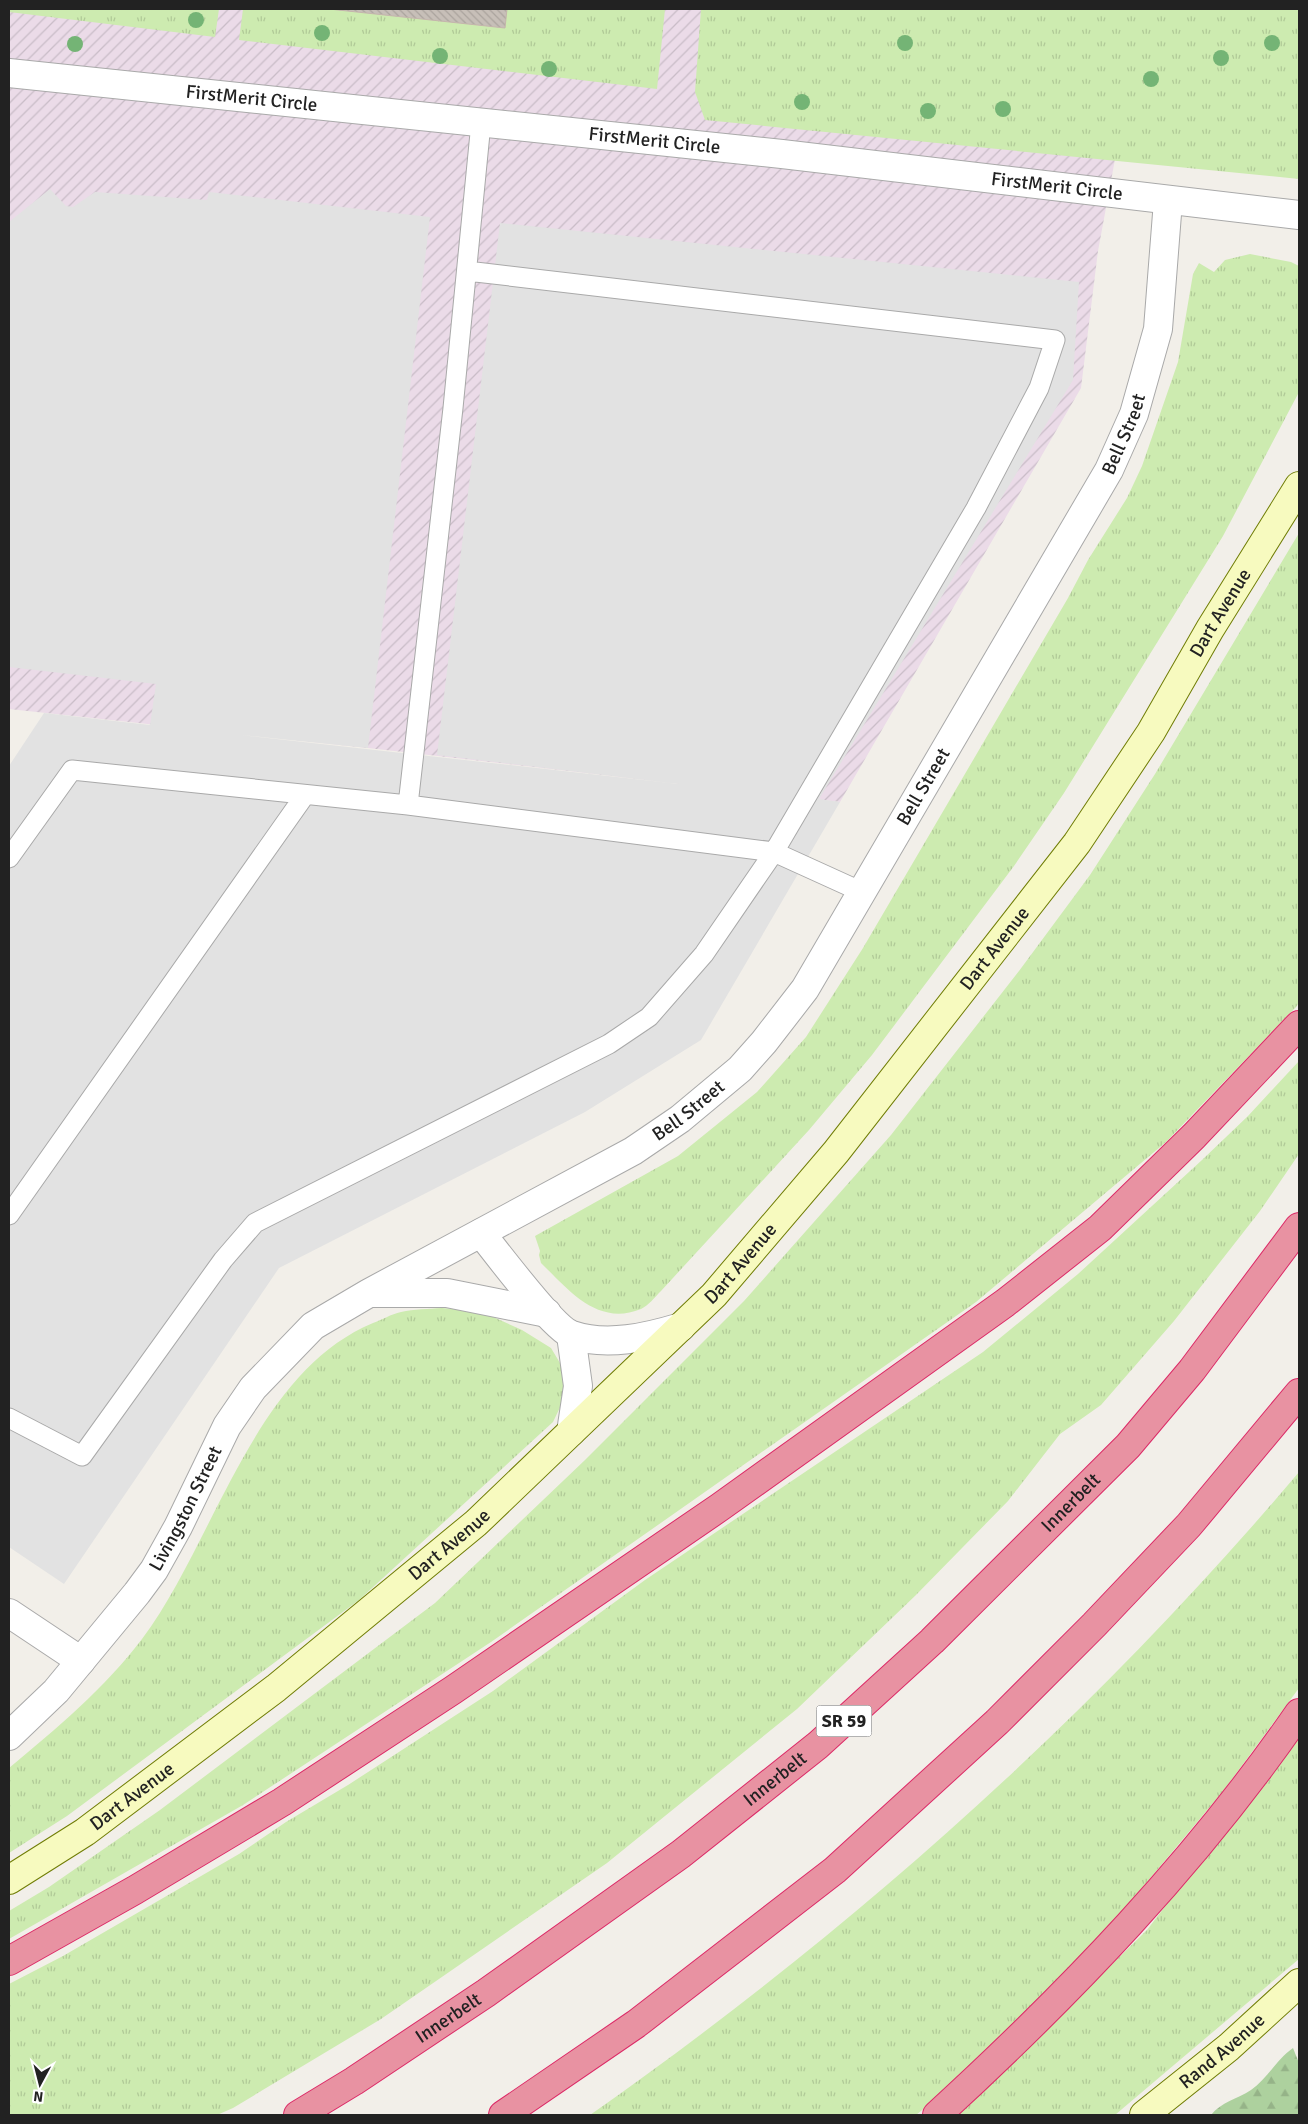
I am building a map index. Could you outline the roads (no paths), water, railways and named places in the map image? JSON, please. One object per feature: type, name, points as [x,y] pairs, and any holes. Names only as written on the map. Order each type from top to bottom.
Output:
[{"type":"highway","points":[[9,1961],[135,1890],[282,1802],[445,1696],[720,1507],[1005,1303],[1100,1228],[1194,1136],[1299,1024]]},
{"type":"highway","name":"Innerbelt","points":[[298,2115],[354,2081],[494,1988],[681,1854],[818,1745],[938,1634],[1128,1446],[1192,1370],[1299,1227]]},
{"type":"highway","points":[[503,2115],[636,2024],[835,1870],[996,1722],[1094,1625],[1188,1525],[1299,1393]]},
{"type":"highway","points":[[937,2115],[1061,1998],[1156,1895],[1237,1796],[1299,1713]]},
{"type":"main road","name":"Dart Avenue","points":[[9,1880],[85,1832],[276,1688],[476,1522],[714,1295],[836,1152],[1077,843],[1151,732],[1210,629],[1299,486]]},
{"type":"main road","name":"Rand Avenue","points":[[1144,2115],[1229,2047],[1299,1983]]},
{"type":"street","name":"FirstMerit Circle","points":[[9,73],[772,153],[1299,215]]},
{"type":"street","name":"Bell Street","points":[[480,1233],[633,1150],[680,1119],[740,1068],[764,1042],[805,989],[1109,470],[1131,422],[1152,358],[1158,329],[1168,201]]},
{"type":"street","points":[[480,1233],[547,1313],[571,1335],[604,1340],[644,1338],[681,1327]]},
{"type":"street","name":"Livingston Street","points":[[9,1736],[56,1691],[121,1614],[154,1570],[178,1527],[227,1426],[253,1388],[313,1326],[369,1293],[480,1233]]},
{"type":"street","points":[[369,1293],[447,1294],[547,1313]]},
{"type":"street","points":[[571,1335],[578,1386],[571,1432]]},
{"type":"street","points":[[9,1613],[81,1661]]},
{"type":"lane","points":[[408,805],[467,271],[481,122]]},
{"type":"lane","points":[[9,1418],[82,1456],[223,1260],[255,1223],[609,1044],[649,1017],[704,954],[774,852],[976,508],[1039,388],[1055,340],[467,271]]},
{"type":"lane","points":[[9,858],[72,770],[408,805],[774,852],[862,892]]},
{"type":"lane","points":[[9,1215],[305,795]]}]
